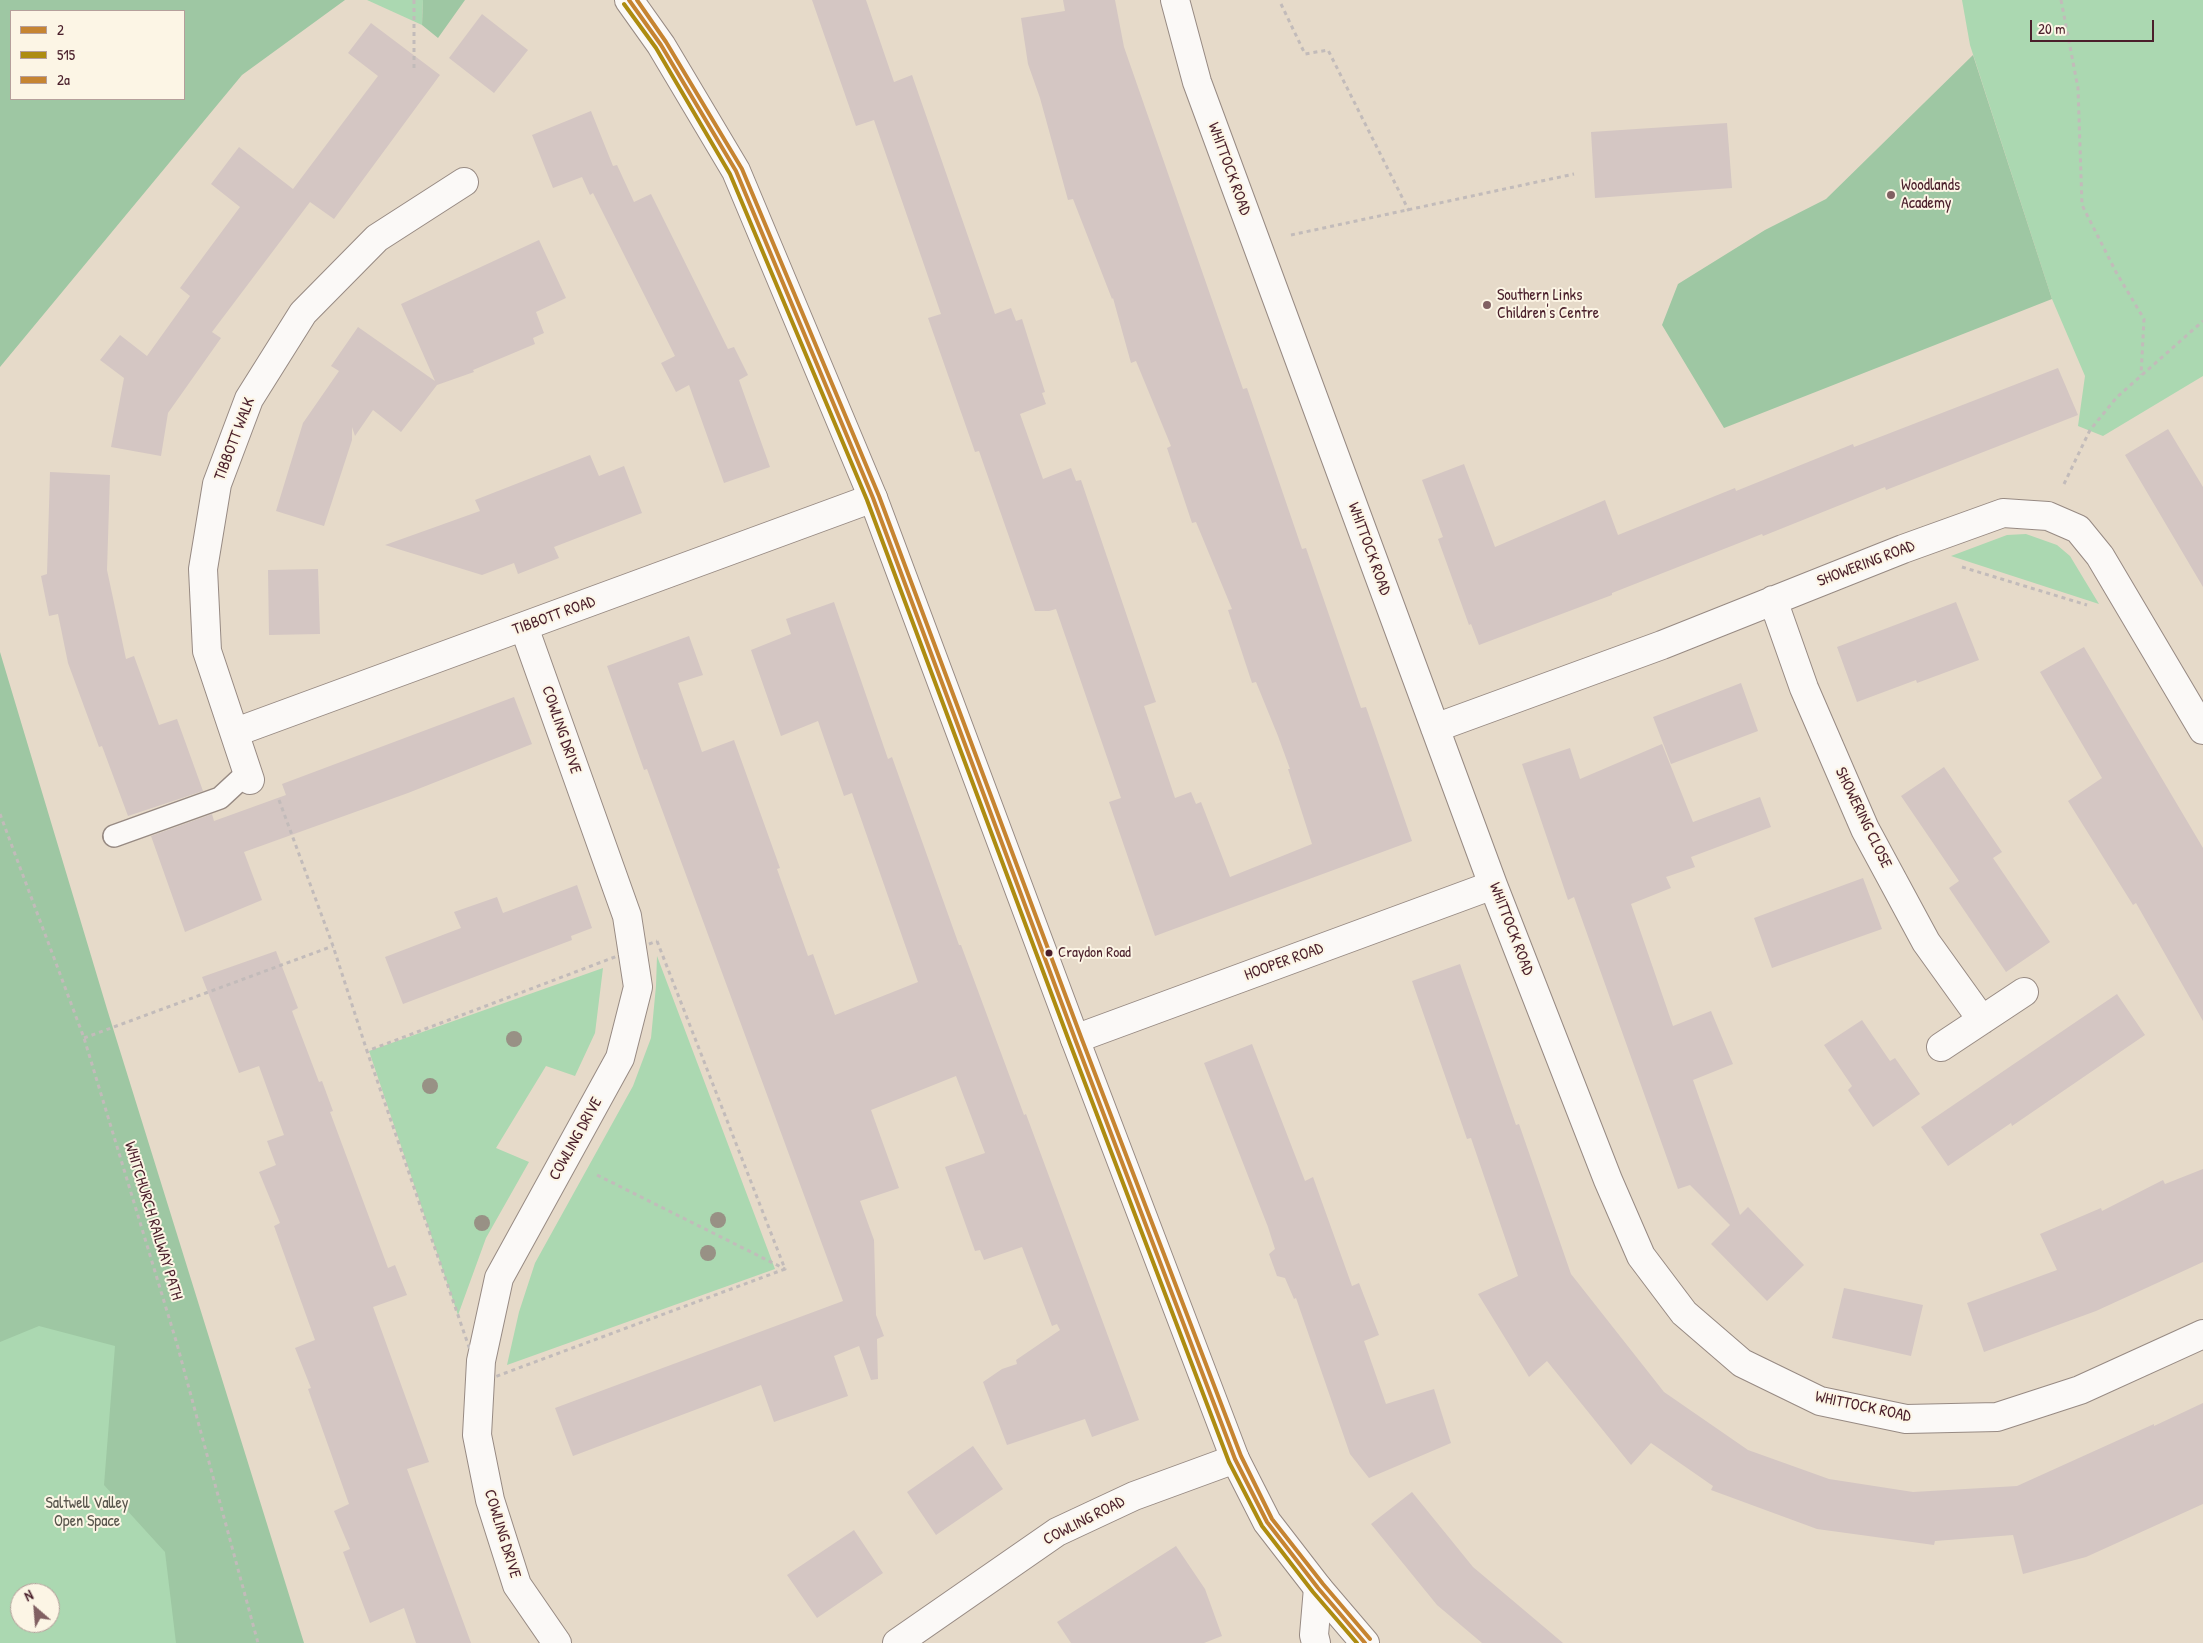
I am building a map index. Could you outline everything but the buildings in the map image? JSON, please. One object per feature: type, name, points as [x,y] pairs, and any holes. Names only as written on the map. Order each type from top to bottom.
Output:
[{"type":"street","points":[[629,0],[660,45],[736,171],[873,498],[1075,1039],[1235,1459],[1267,1522],[1318,1588],[1365,1643]]},
{"type":"street","name":"WHITTOCK ROAD","points":[[1175,0],[1197,82],[1493,885],[1608,1180],[1641,1256],[1684,1314],[1742,1363],[1820,1401],[1906,1419],[1997,1417],[2080,1390],[2203,1334]]},
{"type":"street","name":"TIBBOTT WALK","points":[[249,776],[236,732],[207,650],[203,569],[217,484],[249,399],[303,313],[377,238],[464,182]]},
{"type":"street","name":"TIBBOTT ROAD","points":[[236,732],[873,498]]},
{"type":"street","name":"SHOWERING ROAD","points":[[1436,728],[1662,645],[1903,549],[2003,514],[2048,516],[2078,529],[2100,556],[2203,730]]},
{"type":"street","name":"SHOWERING CLOSE","points":[[1773,600],[1804,688],[1865,829],[1926,942],[1982,1020]]},
{"type":"street","name":"COWLING DRIVE","points":[[524,627],[627,916],[638,987],[620,1058],[499,1278],[481,1361],[477,1435],[490,1500],[517,1586],[557,1643]]},
{"type":"street","name":"HOOPER ROAD","points":[[1075,1039],[1493,885]]},
{"type":"street","points":[[1941,1048],[2024,992]]},
{"type":"street","name":"COWLING ROAD","points":[[897,1643],[1057,1532],[1134,1496],[1235,1459]]},
{"type":"street","points":[[1316,1643],[1314,1635],[1318,1588]]},
{"type":"lane","points":[[114,836],[220,798],[249,776]]},
{"type":"path","points":[[414,0],[414,69]]},
{"type":"path","points":[[2061,0],[2078,88],[2082,205],[2116,272],[2144,319],[2141,375]]},
{"type":"path","points":[[1281,4],[1305,54],[1328,50],[1409,211]]},
{"type":"path","points":[[1256,242],[1409,211],[1574,174]]},
{"type":"path","points":[[2048,516],[2090,430],[2117,397],[2203,322]]},
{"type":"path","points":[[1960,566],[2138,620]]},
{"type":"path","points":[[249,776],[276,791],[333,946],[480,1382],[785,1269]]},
{"type":"path","name":"WHITCHURCH RAILWAY PATH","points":[[0,814],[84,1038],[177,1344],[258,1643]]},
{"type":"path","points":[[367,1051],[657,941],[785,1269]]},
{"type":"path","points":[[84,1038],[333,946]]},
{"type":"path","points":[[565,1159],[785,1269]]},
{"type":"green space","points":[[0,0],[345,0],[242,75],[0,367]]},
{"type":"green space","points":[[367,0],[423,0],[422,25]]},
{"type":"green space","points":[[423,0],[465,0],[438,38],[422,25]]},
{"type":"green space","points":[[1962,0],[2203,0],[2203,376],[2103,436],[2078,426],[2085,376],[2052,299],[1970,45]]},
{"type":"green space","points":[[1973,55],[2052,299],[1724,428],[1662,325],[1678,284],[1765,230],[1826,199]]},
{"type":"green space","points":[[2026,534],[2057,545],[2070,556],[2099,604],[1951,556],[2007,535]]},
{"type":"green space","points":[[0,652],[107,1009],[304,1643],[176,1643],[165,1552],[104,1485],[115,1346],[39,1326],[0,1342]]},
{"type":"green space","points":[[657,956],[775,1269],[507,1365],[519,1312],[535,1263],[633,1086],[651,1038]]},
{"type":"green space","points":[[603,968],[595,1033],[575,1076],[546,1066],[496,1148],[529,1162],[486,1238],[458,1315],[369,1051]]},
{"type":"green space","name":"Saltwell Valley Open Space","points":[[0,1069],[73,1132],[218,1643],[0,1643]]},
{"type":"transit line","name":"2","points":[[629,0],[661,45],[736,171],[873,498],[1075,1039],[1235,1459],[1267,1522],[1318,1588],[1365,1643]]},
{"type":"transit line","name":"2a","points":[[637,0],[666,42],[742,169],[879,496],[1081,1037],[1241,1456],[1272,1519],[1323,1584],[1370,1639]]},
{"type":"transit line","name":"515","points":[[624,4],[656,48],[730,174],[867,500],[1229,1462],[1262,1526],[1313,1592],[1357,1643]]},
{"type":"place","name":"Woodlands Academy","points":[[1891,195]]},
{"type":"place","name":"Southern Links Children's Centre","points":[[1487,305]]},
{"type":"place","name":"Craydon Road","points":[[1049,953]]}]
